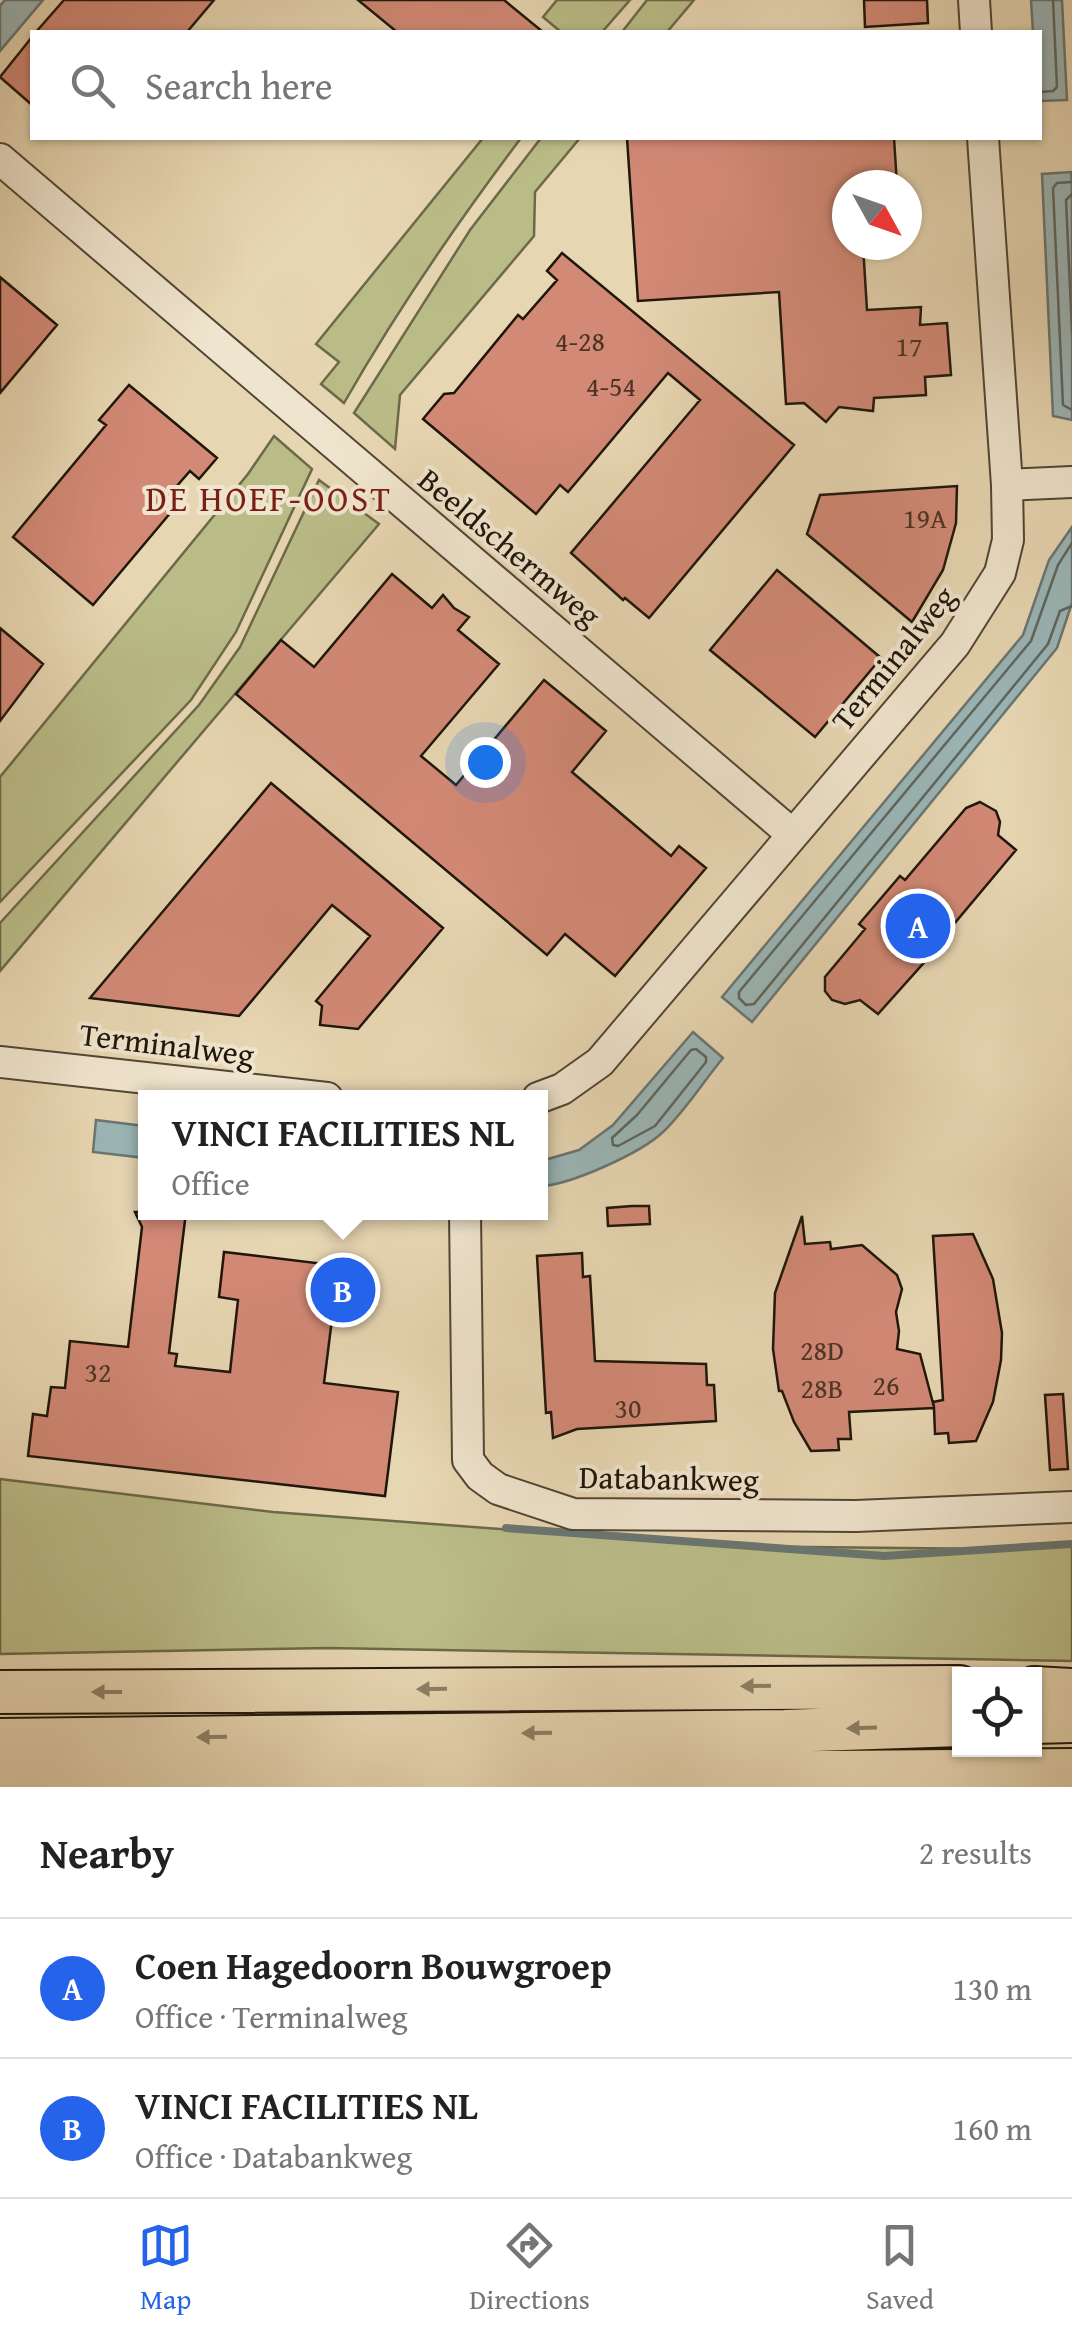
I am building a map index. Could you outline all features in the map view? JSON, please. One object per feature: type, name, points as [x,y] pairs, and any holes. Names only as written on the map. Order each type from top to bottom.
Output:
[{"type":"highway","points":[[0,1692],[952,1687]]},
{"type":"highway","points":[[1042,1688],[1072,1690]]},
{"type":"highway","points":[[1042,1722],[1072,1721]]},
{"type":"highway","points":[[0,1740],[952,1725]]},
{"type":"highway","points":[[0,1779],[1072,1770]]},
{"type":"highway","points":[[648,1787],[720,1774]]},
{"type":"street","points":[[974,0],[976,30]]},
{"type":"street","name":"Terminalweg","points":[[548,1094],[600,1062],[955,644],[1000,573],[1008,540],[1007,485],[984,140]]},
{"type":"street","name":"Beeldschermweg","points":[[0,159],[792,834]]},
{"type":"street","points":[[1007,485],[1072,482]]},
{"type":"street","name":"Terminalweg","points":[[0,1062],[254,1090]]},
{"type":"street","name":"Databankweg","points":[[465,1220],[468,1460],[480,1476],[498,1489],[572,1514],[856,1516],[1072,1506]]},
{"type":"green space","points":[[557,0],[630,0],[604,30],[559,30],[543,17]]},
{"type":"green space","points":[[647,0],[694,0],[669,30],[624,30]]},
{"type":"green space","points":[[481,140],[520,140],[428,268],[344,403],[321,384],[339,362],[316,344]]},
{"type":"green space","points":[[539,140],[578,140],[535,192],[534,236],[400,395],[395,449],[354,413],[470,230]]},
{"type":"green space","points":[[274,436],[312,469],[236,632],[191,700],[0,902],[0,777],[248,474]]},
{"type":"green space","points":[[319,480],[379,524],[0,971],[0,923],[199,705],[240,647]]},
{"type":"green space","points":[[0,1479],[273,1512],[727,1546],[996,1549],[1072,1545],[1072,1661],[329,1648],[0,1654]]},
{"type":"water","points":[[5,0],[43,0],[0,51],[0,6]]},
{"type":"water","points":[[1031,0],[1062,0],[1067,100],[1042,101],[1042,30],[1033,30]]},
{"type":"water","points":[[1071,172],[1072,420],[1053,416],[1042,174]]},
{"type":"water","points":[[1072,527],[1072,603],[1057,648],[752,1022],[722,997],[1023,635],[1049,560]]},
{"type":"water","points":[[693,1032],[723,1058],[686,1106],[653,1140],[605,1166],[548,1185],[548,1159],[579,1150],[613,1125]]},
{"type":"water","points":[[96,1120],[138,1125],[138,1157],[93,1152]]},
{"type":"building","points":[[64,0],[214,0],[189,30],[38,30]]},
{"type":"building","points":[[358,0],[504,0],[541,30],[395,30]]},
{"type":"building","points":[[864,0],[927,0],[928,23],[865,27]]},
{"type":"building","points":[[30,40],[30,103],[0,77]]},
{"type":"building","points":[[627,140],[894,140],[896,170],[832,170],[832,260],[864,260],[867,310],[921,307],[920,325],[947,323],[951,375],[925,377],[926,395],[874,398],[873,411],[839,407],[826,422],[804,403],[786,404],[779,292],[638,301]]},
{"type":"building","points":[[562,253],[794,445],[649,618],[571,553],[700,400],[668,373],[568,492],[560,485],[536,514],[423,419],[444,394],[454,393],[518,315],[523,319],[557,280],[547,271]]},
{"type":"building","points":[[0,277],[57,325],[0,393]]},
{"type":"building","points":[[129,385],[217,458],[199,479],[190,471],[162,503],[172,511],[93,605],[13,537],[106,425],[99,420]]},
{"type":"building","points":[[957,486],[956,523],[943,570],[912,622],[807,534],[820,495]]},
{"type":"building","points":[[777,570],[881,658],[815,737],[710,650]]},
{"type":"building","points":[[392,574],[432,608],[443,595],[469,617],[458,630],[499,664],[421,756],[456,785],[544,680],[606,731],[572,772],[671,856],[679,846],[706,868],[615,976],[565,934],[547,955],[236,694],[281,640],[314,667]]},
{"type":"building","points":[[0,628],[43,664],[0,721]]},
{"type":"building","points":[[271,783],[443,928],[358,1029],[320,1025],[322,1006],[316,1001],[370,936],[332,905],[239,1016],[90,998]]},
{"type":"building","points":[[980,802],[996,811],[1000,822],[998,835],[1016,850],[946,938],[878,1014],[860,1000],[845,1004],[832,1000],[825,991],[825,977],[865,929],[859,924],[900,876],[905,880],[966,808]]},
{"type":"building","points":[[649,1206],[650,1224],[608,1226],[607,1208]]},
{"type":"building","points":[[802,1216],[805,1244],[830,1242],[831,1249],[862,1245],[897,1275],[902,1289],[896,1312],[897,1349],[920,1354],[934,1407],[933,1402],[943,1400],[933,1236],[973,1234],[993,1279],[1002,1333],[993,1402],[976,1441],[949,1443],[948,1433],[935,1434],[934,1408],[849,1412],[851,1439],[838,1439],[839,1450],[811,1451],[779,1391],[773,1349],[775,1293]]},
{"type":"building","points":[[139,1220],[185,1220],[169,1353],[177,1354],[175,1366],[230,1372],[238,1300],[219,1297],[224,1252],[357,1268],[356,1273],[375,1282],[379,1292],[372,1304],[352,1309],[351,1313],[333,1311],[324,1383],[398,1392],[385,1496],[28,1456],[33,1414],[47,1416],[51,1387],[65,1388],[70,1341],[128,1347],[142,1227]]},
{"type":"building","points":[[582,1253],[583,1277],[590,1276],[595,1361],[706,1364],[707,1385],[714,1385],[716,1421],[577,1429],[553,1438],[551,1412],[546,1413],[537,1256]]},
{"type":"building","points":[[1063,1394],[1068,1469],[1050,1470],[1045,1395]]},
{"type":"waterway","points":[[506,1528],[884,1556],[1072,1544]]},
{"type":"place","name":"Coen Hagedoorn Bouwgroep","points":[[918,926]]},
{"type":"place","name":"VINCI FACILITIES NL","points":[[343,1290]]},
{"type":"district","name":"DE HOEF-OOST","points":[[269,498]]}]
